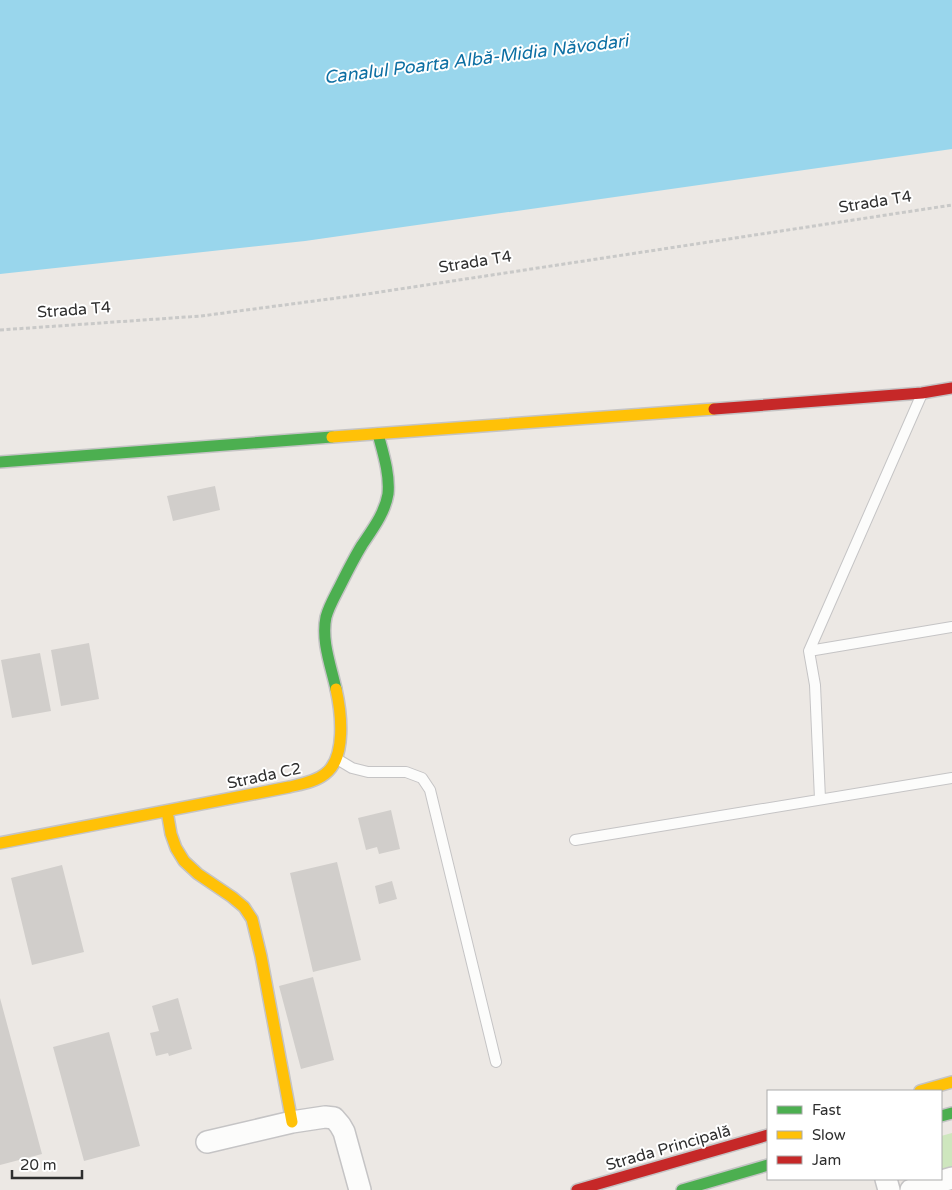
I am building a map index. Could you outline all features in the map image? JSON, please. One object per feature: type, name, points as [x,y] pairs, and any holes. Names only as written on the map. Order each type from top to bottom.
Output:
[{"type":"street","points":[[0,462],[922,392],[952,388]]},
{"type":"street","points":[[336,759],[341,743],[341,727],[335,683],[326,646],[326,617],[331,603],[354,559],[384,508],[388,491],[387,472],[378,434]]},
{"type":"street","name":"Strada C2","points":[[0,843],[307,783],[330,770],[336,759]]},
{"type":"street","points":[[167,811],[171,834],[176,848],[184,861],[198,874],[232,896],[244,907],[252,920],[261,956],[292,1122]]},
{"type":"street","points":[[924,1090],[952,1082]]},
{"type":"street","points":[[207,1142],[292,1122],[325,1117],[334,1118],[344,1132],[360,1190]]},
{"type":"street","name":"Strada Principală","points":[[577,1190],[767,1135]]},
{"type":"street","points":[[682,1190],[767,1165]]},
{"type":"street","points":[[911,1190],[952,1178]]},
{"type":"lane","points":[[820,799],[815,685],[810,651],[922,392]]},
{"type":"lane","points":[[810,651],[952,627]]},
{"type":"lane","points":[[336,759],[352,768],[368,772],[406,772],[422,778],[430,790],[496,1062]]},
{"type":"lane","points":[[575,840],[952,778]]},
{"type":"path","name":"Strada T4","points":[[0,330],[201,316],[338,298],[952,205]]},
{"type":"green space","points":[[952,1133],[952,1171],[942,1174],[942,1136]]},
{"type":"water","name":"Canalul Poarta Albă-Midia Năvodari","points":[[0,0],[952,0],[952,149],[305,241],[0,274]]},
{"type":"building","points":[[215,486],[220,510],[173,521],[167,496]]},
{"type":"building","points":[[89,643],[99,699],[61,706],[51,650]]},
{"type":"building","points":[[40,653],[51,711],[12,718],[1,660]]},
{"type":"building","points":[[391,810],[400,849],[379,854],[377,847],[366,850],[358,818]]},
{"type":"building","points":[[337,862],[361,960],[313,972],[290,873]]},
{"type":"building","points":[[62,865],[84,952],[32,965],[11,878]]},
{"type":"building","points":[[392,881],[397,899],[379,904],[375,886]]},
{"type":"building","points":[[313,977],[334,1060],[301,1069],[279,986]]},
{"type":"building","points":[[0,998],[42,1154],[0,1165]]},
{"type":"building","points":[[178,998],[192,1049],[169,1056],[168,1053],[156,1056],[150,1033],[159,1031],[152,1006]]},
{"type":"building","points":[[109,1032],[140,1146],[84,1161],[53,1047]]},
{"type":"traffic: fast","points":[[336,689],[326,644],[326,617],[332,601],[351,565],[378,521],[388,494],[387,471],[378,434]]},
{"type":"traffic: fast","points":[[0,462],[332,437]]},
{"type":"traffic: fast","points":[[942,1116],[952,1113]]},
{"type":"traffic: fast","points":[[682,1190],[767,1165]]},
{"type":"traffic: slow","points":[[332,437],[714,409]]},
{"type":"traffic: slow","points":[[0,843],[289,787],[317,779],[332,767],[337,757],[341,721],[336,689]]},
{"type":"traffic: slow","points":[[167,811],[171,834],[176,848],[184,861],[198,874],[244,907],[252,919],[261,956],[292,1122]]},
{"type":"traffic: slow","points":[[924,1090],[952,1082]]},
{"type":"traffic: jam","points":[[714,409],[922,393],[952,388]]},
{"type":"traffic: jam","points":[[577,1190],[767,1135]]}]
